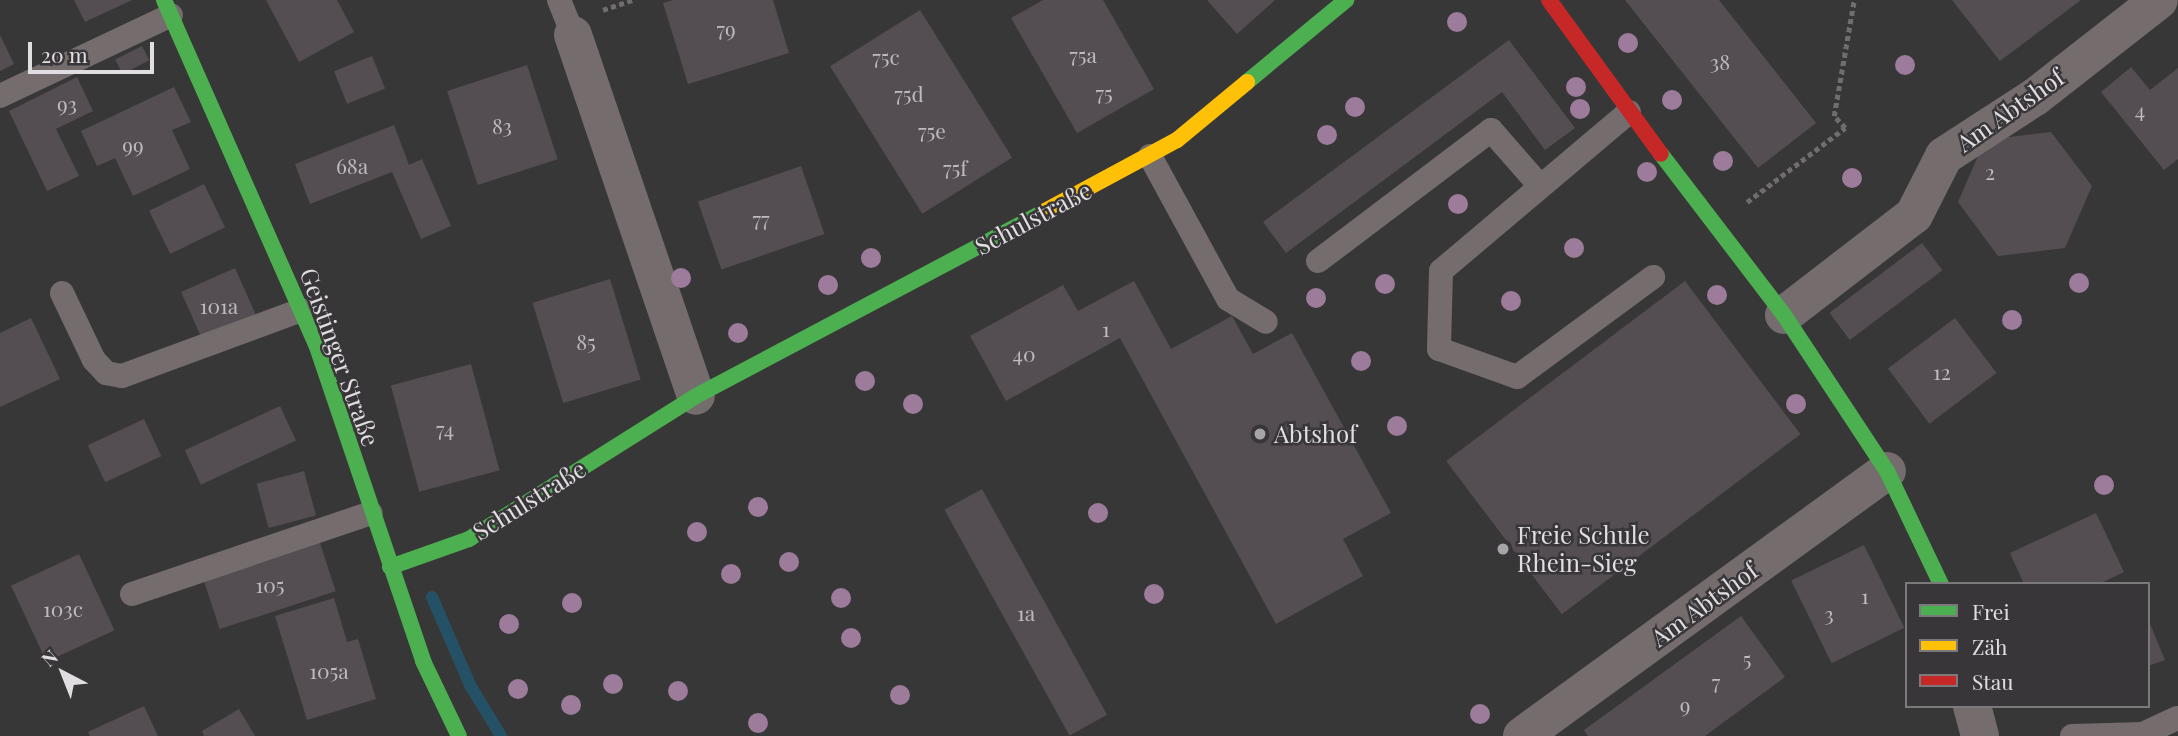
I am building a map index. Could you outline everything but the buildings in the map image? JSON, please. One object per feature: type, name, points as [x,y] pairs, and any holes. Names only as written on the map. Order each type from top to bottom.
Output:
[{"type":"street","points":[[1549,0],[1629,112],[1784,315],[1887,471],[1940,582]]},
{"type":"street","name":"Am Abtshof","points":[[1784,315],[1914,215],[1944,156],[2035,97],[2159,0]]},
{"type":"street","name":"Schulstraße","points":[[390,567],[469,539],[696,396],[1177,140],[1343,1]]},
{"type":"street","name":"Geistinger Straße","points":[[168,7],[302,310],[423,661],[459,736]]},
{"type":"street","points":[[573,35],[696,396]]},
{"type":"street","name":"Am Abtshof","points":[[1522,736],[1887,471]]},
{"type":"street","points":[[1973,708],[1980,736]]},
{"type":"lane","points":[[559,0],[573,35]]},
{"type":"lane","points":[[0,96],[168,7]]},
{"type":"lane","points":[[1629,112],[1441,271],[1439,349],[1517,377],[1653,277]]},
{"type":"lane","points":[[1318,261],[1491,130],[1540,187]]},
{"type":"lane","points":[[1150,156],[1228,299],[1266,322]]},
{"type":"lane","points":[[62,293],[94,360],[106,373],[122,376],[302,310]]},
{"type":"lane","points":[[131,594],[371,513]]},
{"type":"lane","points":[[2072,736],[2143,734],[2178,718]]},
{"type":"path","points":[[1716,226],[1845,128],[1834,116],[1854,0]]},
{"type":"waterway","points":[[432,597],[470,685],[501,736]]},
{"type":"traffic: fast","points":[[164,0],[316,344],[423,661],[459,736]]},
{"type":"traffic: fast","points":[[1247,82],[1346,0]]},
{"type":"traffic: fast","points":[[1661,154],[1784,315],[1887,471],[1940,582]]},
{"type":"traffic: fast","points":[[390,567],[469,539],[696,396],[1045,211]]},
{"type":"traffic: slow","points":[[1045,211],[1177,140],[1247,82]]},
{"type":"traffic: jam","points":[[1549,0],[1661,154]]},
{"type":"place","name":"Abtshof","points":[[1260,434]]},
{"type":"place","name":"Freie Schule Rhein-Sieg","points":[[1503,549]]}]
